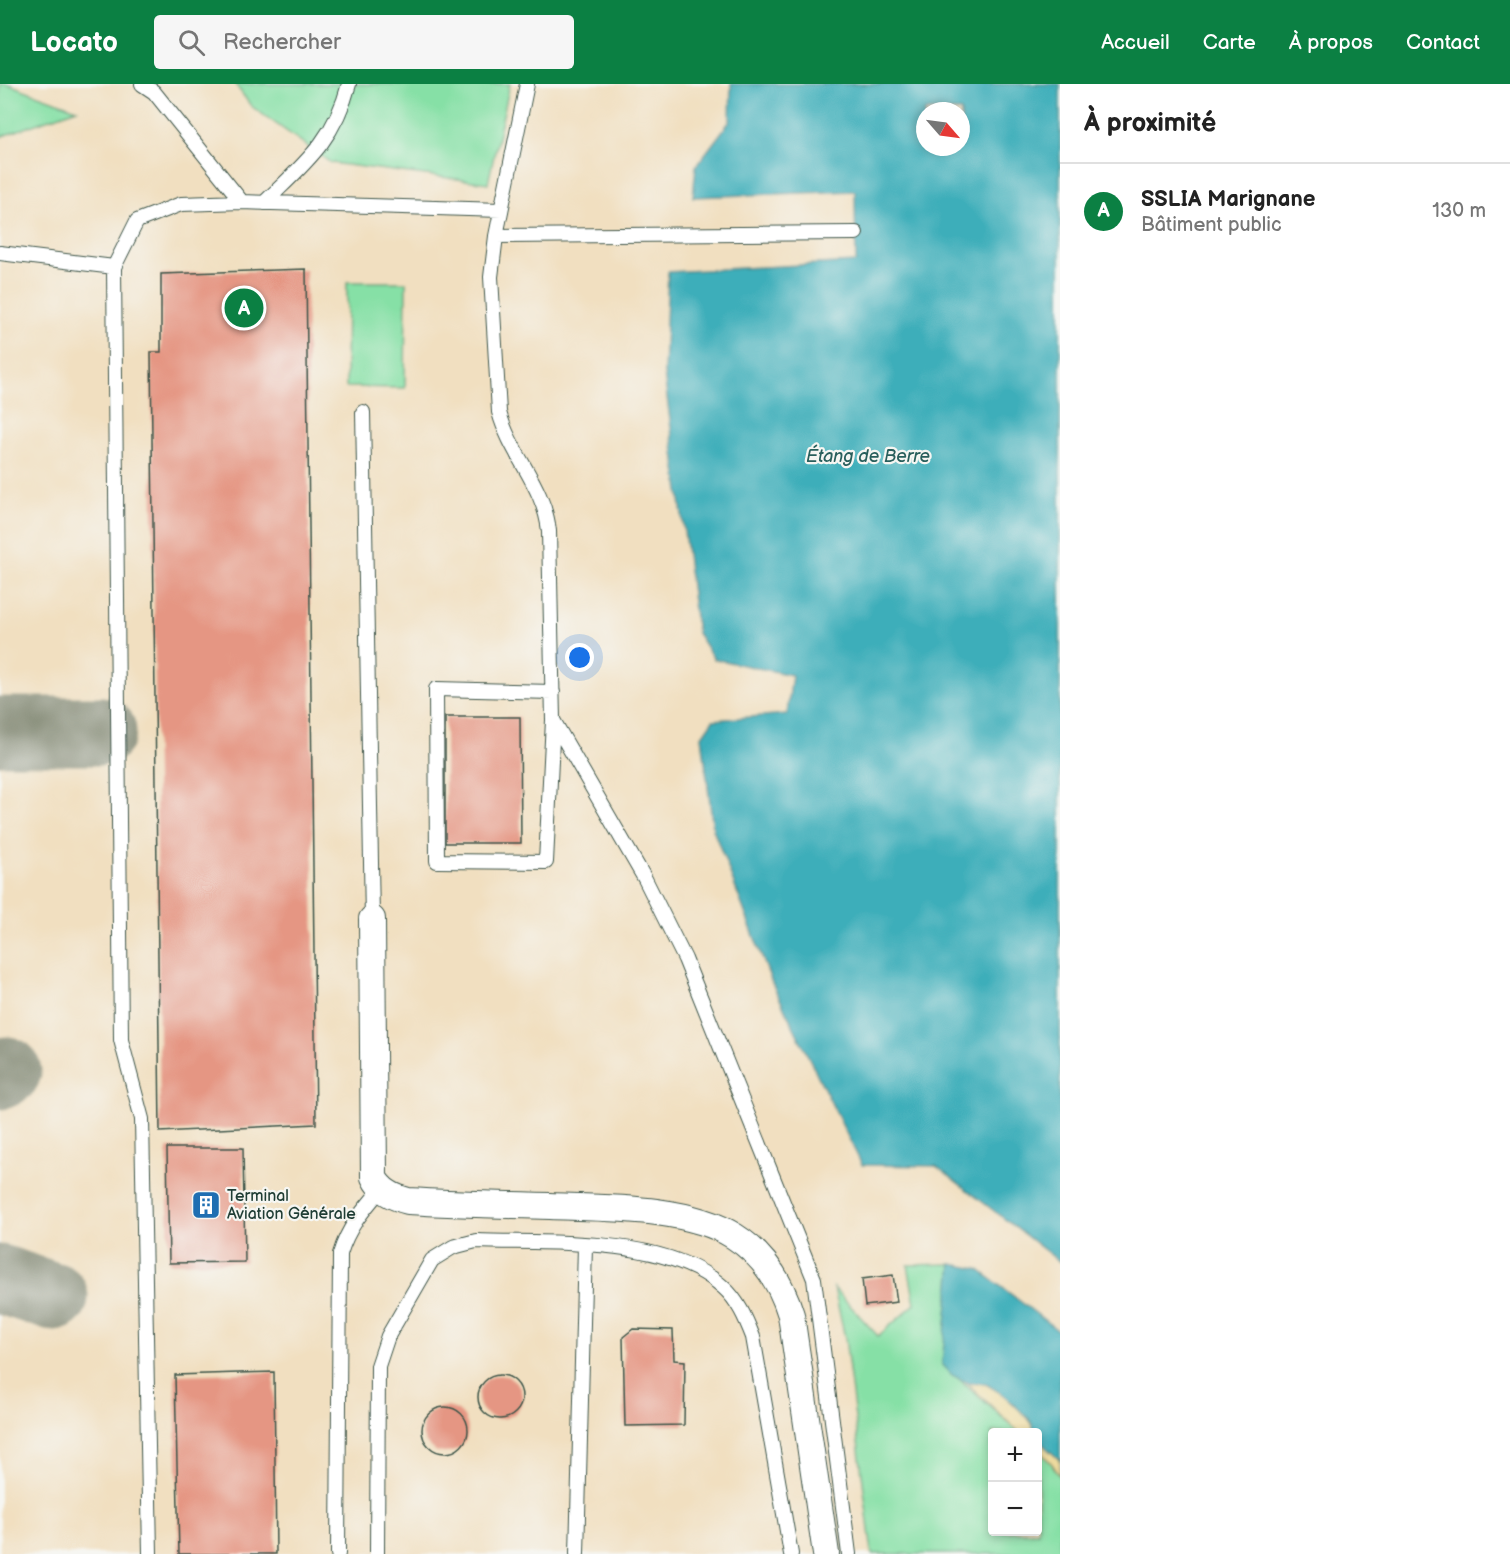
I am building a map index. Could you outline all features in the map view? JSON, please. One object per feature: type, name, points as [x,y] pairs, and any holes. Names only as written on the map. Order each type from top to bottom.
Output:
[{"type":"street","points":[[372,919],[374,1177],[389,1195],[408,1202],[624,1208],[670,1215],[723,1231],[752,1249],[771,1269],[784,1291],[791,1316],[826,1554]]},
{"type":"lane","points":[[142,84],[154,92],[242,202]]},
{"type":"lane","points":[[264,203],[321,147],[343,107],[349,84]]},
{"type":"lane","points":[[527,84],[496,236],[491,277],[499,412],[504,433],[547,510],[554,720],[546,862],[437,861],[436,689],[553,692]]},
{"type":"lane","points":[[150,1554],[142,1119],[121,1040],[114,267],[137,221],[181,204],[242,202],[501,210]]},
{"type":"lane","points":[[496,236],[856,233]]},
{"type":"lane","points":[[0,253],[114,267]]},
{"type":"lane","points":[[363,412],[372,919]]},
{"type":"lane","points":[[554,720],[645,879],[685,959],[814,1279],[849,1554]]},
{"type":"lane","points":[[339,1554],[340,1254],[345,1238],[356,1219],[382,1188]]},
{"type":"lane","points":[[377,1554],[378,1366],[388,1336],[432,1260],[453,1247],[476,1241],[624,1248],[664,1254],[698,1268],[724,1288],[743,1312],[753,1337],[791,1554]]},
{"type":"lane","points":[[577,1554],[585,1246]]},
{"type":"green space","points":[[0,84],[8,84],[77,109],[0,137]]},
{"type":"green space","points":[[235,84],[510,84],[488,183],[331,163],[251,106]]},
{"type":"green space","points":[[347,282],[406,282],[405,388],[346,387]]},
{"type":"green space","points":[[952,1264],[942,1364],[1014,1428],[988,1428],[988,1536],[1042,1536],[1042,1454],[1060,1476],[1060,1554],[872,1554],[845,1338],[834,1288],[878,1336],[915,1304],[908,1265]]},
{"type":"sand","points":[[966,1382],[983,1383],[1000,1391],[1022,1410],[1034,1428],[1015,1428]]},
{"type":"sand","points":[[1042,1441],[1060,1460],[1060,1476],[1042,1454]]},
{"type":"water","name":"Étang de Berre","points":[[731,84],[1060,84],[1060,1262],[936,1166],[862,1165],[772,983],[713,829],[702,736],[713,720],[787,714],[792,675],[714,659],[697,633],[664,373],[668,272],[856,262],[855,191],[693,197],[696,166],[730,121]]},
{"type":"water","points":[[952,1264],[978,1269],[1060,1332],[1060,1460],[1042,1444],[1042,1428],[1033,1428],[1030,1420],[1004,1395],[986,1384],[966,1382],[952,1375],[942,1364]]},
{"type":"building","points":[[306,269],[316,1124],[160,1132],[151,352],[161,352],[161,274]]},
{"type":"building","points":[[445,717],[520,717],[521,843],[445,843]]},
{"type":"building","name":"Terminal Aviation Générale","points":[[167,1148],[243,1148],[245,1262],[169,1263]]},
{"type":"building","points":[[893,1275],[897,1302],[865,1306],[862,1279]]},
{"type":"building","points":[[633,1329],[673,1330],[674,1360],[685,1361],[684,1425],[625,1426],[623,1337]]},
{"type":"building","points":[[274,1372],[276,1554],[179,1554],[175,1375]]},
{"type":"building","points":[[500,1375],[509,1376],[516,1381],[521,1388],[521,1406],[516,1413],[509,1418],[500,1419],[491,1418],[484,1413],[479,1406],[478,1397],[479,1388],[484,1381],[491,1376]]},
{"type":"building","points":[[445,1407],[461,1414],[468,1430],[461,1446],[445,1453],[429,1446],[422,1430],[429,1414]]},
{"type":"taxiway","points":[[0,731],[102,731]]},
{"type":"taxiway","points":[[0,1075],[7,1071]]},
{"type":"taxiway","points":[[0,1279],[54,1297]]},
{"type":"place","name":"SSLIA Marignane","points":[[244,308]]},
{"type":"place","name":"Terminal Aviation Générale","points":[[206,1205]]}]
